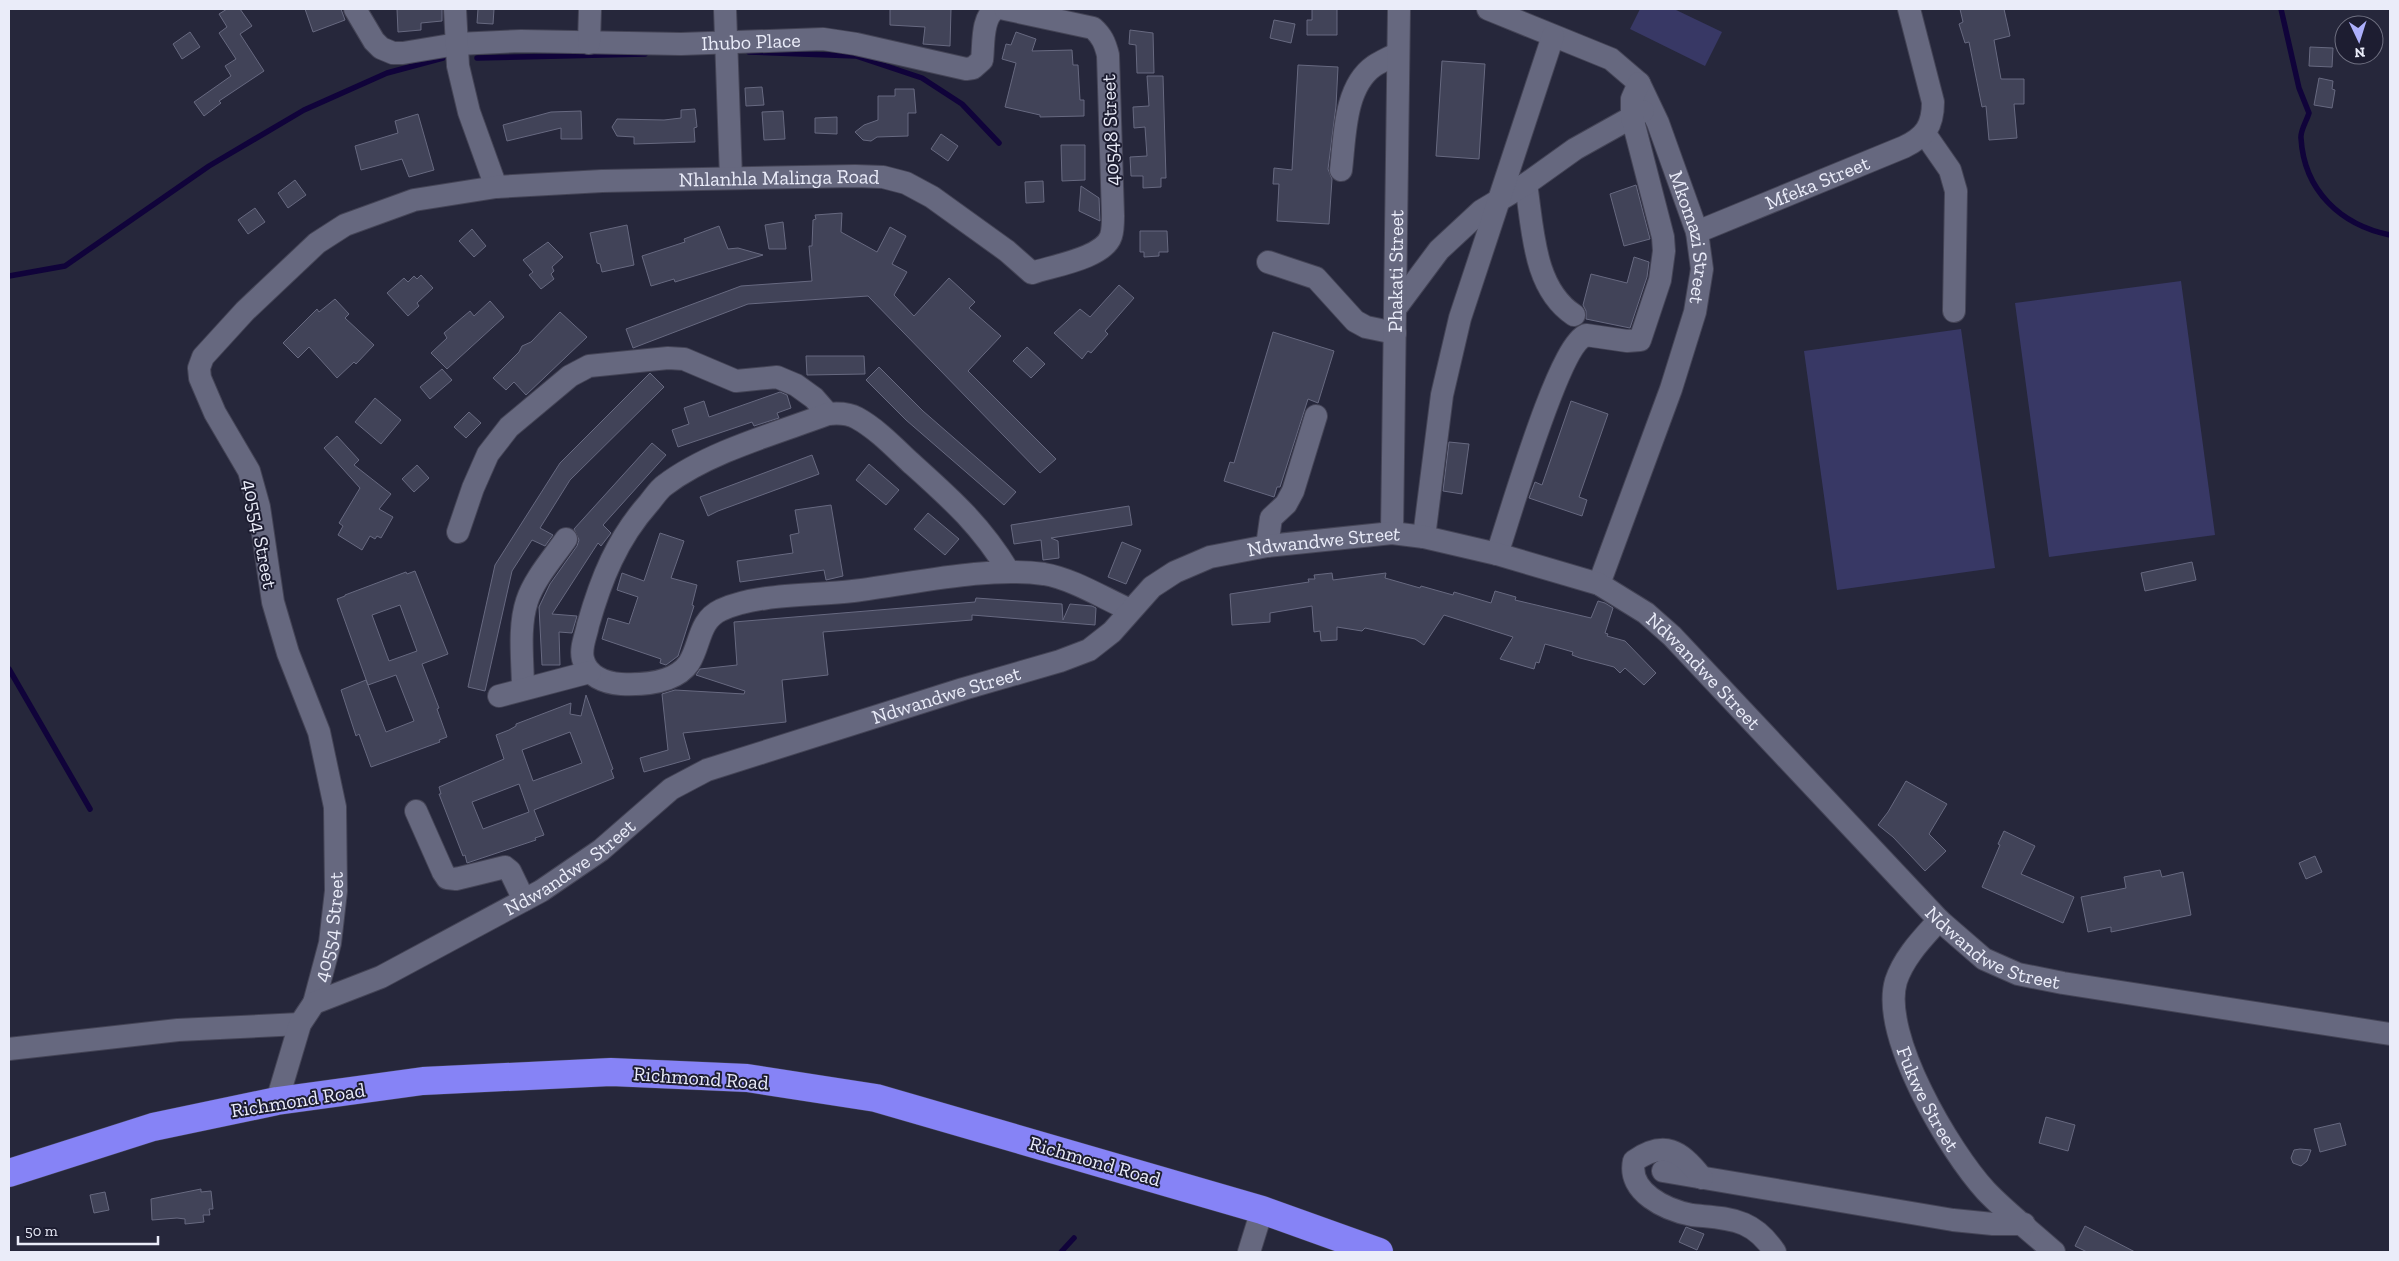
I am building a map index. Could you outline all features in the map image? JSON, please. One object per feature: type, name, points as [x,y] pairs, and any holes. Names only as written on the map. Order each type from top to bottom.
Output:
[{"type":"highway","name":"Richmond Road","points":[[9,1173],[153,1126],[277,1101],[433,1081],[612,1072],[747,1078],[876,1098],[1262,1210],[1380,1252]]},
{"type":"street","name":"Ihubo Place","points":[[355,9],[374,41],[386,52],[403,53],[457,44],[521,41],[589,43],[823,39],[966,69],[973,68],[982,60],[987,19],[991,11],[996,9]]},
{"type":"street","points":[[455,9],[458,66],[469,112],[496,187]]},
{"type":"street","points":[[589,43],[590,9]]},
{"type":"street","points":[[725,9],[731,178]]},
{"type":"street","name":"40548 Street","points":[[1006,9],[1093,28],[1100,34],[1108,55],[1113,216],[1111,236],[1104,247],[1089,255],[1032,273]]},
{"type":"street","name":"Phakati Street","points":[[1392,533],[1399,9]]},
{"type":"street","name":"Mkomazi Street","points":[[1488,9],[1611,59],[1638,83],[1641,112],[1658,122],[1697,232],[1702,270],[1695,312],[1671,389],[1599,584]]},
{"type":"street","points":[[1910,9],[1933,102],[1928,129],[1950,170],[1956,191],[1954,311]]},
{"type":"street","points":[[1424,537],[1435,441],[1447,369],[1460,318],[1553,36]]},
{"type":"street","points":[[1341,170],[1349,110],[1355,90],[1364,76],[1374,66],[1398,53]]},
{"type":"street","points":[[1395,309],[1456,233],[1499,199],[1526,184],[1575,149],[1641,112],[1663,237],[1663,265],[1660,280],[1640,340],[1627,341],[1586,334],[1576,342],[1554,384],[1497,554]]},
{"type":"street","name":"Mfeka Street","points":[[1697,232],[1904,147],[1917,141],[1928,129]]},
{"type":"street","name":"Nhlanhla Malinga Road","points":[[496,187],[602,181],[882,177],[906,183],[932,197],[1007,252],[1032,273]]},
{"type":"street","points":[[1526,184],[1535,240],[1546,283],[1555,300],[1574,315]]},
{"type":"street","name":"40554 Street","points":[[314,1003],[330,943],[336,891],[335,806],[319,732],[288,653],[273,602],[259,507],[248,471],[215,413],[200,378],[199,368],[203,357],[213,344],[245,311],[318,243],[345,225],[414,200],[496,187]]},
{"type":"street","points":[[1268,262],[1316,278],[1355,320],[1366,327],[1394,333]]},
{"type":"street","points":[[458,532],[488,454],[509,427],[570,376],[589,366],[668,358],[684,359],[736,381],[777,378],[796,385],[814,398],[828,414]]},
{"type":"street","points":[[1009,572],[991,542],[962,509],[883,437],[856,417],[841,413],[828,414],[714,458],[685,471],[663,486],[624,534],[599,586],[582,651],[583,662],[590,672],[604,681],[618,684],[658,682],[674,675],[690,661],[702,628],[709,618],[732,606],[760,600],[1009,572],[1045,574],[1063,579],[1130,610]]},
{"type":"street","points":[[1267,546],[1271,518],[1290,498],[1316,416]]},
{"type":"street","name":"Ndwandwe Street","points":[[314,1003],[381,977],[524,900],[601,850],[671,789],[707,770],[1060,661],[1089,650],[1102,641],[1152,588],[1176,572],[1210,557],[1267,546],[1392,533],[1424,537],[1497,554],[1599,584],[1646,613],[1672,636],[1939,920],[1984,959],[2018,974],[2390,1034]]},
{"type":"street","points":[[523,689],[524,618],[527,601],[536,583],[566,539]]},
{"type":"street","points":[[499,696],[590,672]]},
{"type":"street","points":[[416,810],[447,878],[456,879],[505,867],[510,871],[524,900]]},
{"type":"street","name":"Fukwe Street","points":[[1939,920],[1914,948],[1902,966],[1896,983],[1895,1023],[1910,1066],[1933,1114],[1960,1160],[1987,1192],[2054,1252]]},
{"type":"street","points":[[277,1101],[290,1052],[300,1024],[314,1003]]},
{"type":"street","points":[[9,1048],[178,1030],[300,1024]]},
{"type":"street","points":[[1702,1178],[1690,1162],[1675,1152],[1659,1149],[1649,1151],[1634,1162],[1632,1170],[1635,1183],[1653,1199],[1669,1208],[1691,1214],[1715,1216],[1747,1225],[1760,1233],[1774,1252]]},
{"type":"street","points":[[1663,1171],[1953,1220],[1993,1224],[2024,1224]]},
{"type":"street","points":[[1249,1252],[1262,1210]]},
{"type":"shaded area","points":[[1640,9],[1674,9],[1722,32],[1705,66],[1630,29]]},
{"type":"shaded area","points":[[2181,281],[2215,535],[2049,557],[2015,303]]},
{"type":"shaded area","points":[[1961,329],[1995,568],[1837,590],[1804,351]]},
{"type":"building","points":[[227,9],[240,9],[252,26],[240,34],[264,71],[219,101],[221,103],[204,116],[194,102],[231,76],[225,66],[236,59],[219,33],[227,27],[219,14]]},
{"type":"building","points":[[305,9],[341,9],[345,20],[313,32]]},
{"type":"building","points":[[397,9],[442,9],[442,21],[421,23],[421,30],[398,32]]},
{"type":"building","points":[[478,9],[494,9],[493,24],[477,23]]},
{"type":"building","points":[[890,9],[951,9],[950,46],[923,44],[925,27],[890,25]]},
{"type":"building","points":[[1312,9],[1337,9],[1337,35],[1307,35],[1307,20],[1312,20]]},
{"type":"building","points":[[1960,9],[2004,9],[2010,36],[1994,40],[2001,79],[2024,79],[2024,104],[2014,104],[2017,138],[1989,140],[1986,106],[1982,107],[1969,42],[1965,43],[1959,24],[1963,22]]},
{"type":"building","points":[[1274,20],[1295,24],[1291,43],[1270,38]]},
{"type":"building","points":[[1130,30],[1153,33],[1154,73],[1137,73],[1136,45],[1129,44]]},
{"type":"building","points":[[190,32],[200,47],[182,59],[173,44]]},
{"type":"building","points":[[1016,32],[1036,39],[1032,51],[1072,50],[1073,65],[1078,65],[1080,100],[1084,100],[1084,116],[1040,117],[1040,115],[1005,107],[1016,63],[1002,59],[1006,44],[1011,45]]},
{"type":"building","points":[[2310,47],[2333,48],[2332,67],[2309,66]]},
{"type":"building","points":[[1442,61],[1485,64],[1479,159],[1436,156]]},
{"type":"building","points":[[1298,65],[1338,67],[1336,106],[1328,169],[1332,179],[1329,224],[1277,221],[1279,184],[1273,184],[1274,168],[1292,170]]},
{"type":"building","points":[[1147,76],[1163,76],[1166,178],[1161,178],[1161,187],[1143,188],[1143,176],[1131,176],[1130,157],[1147,156],[1145,127],[1134,128],[1133,107],[1149,106]]},
{"type":"building","points":[[2319,78],[2333,81],[2332,89],[2335,90],[2332,108],[2314,105]]},
{"type":"building","points":[[762,87],[764,105],[746,106],[745,88]]},
{"type":"building","points":[[895,89],[914,89],[916,113],[908,113],[908,136],[877,137],[871,141],[863,140],[855,132],[864,125],[878,120],[878,96],[895,96]]},
{"type":"building","points":[[695,109],[697,127],[694,128],[695,142],[634,144],[634,137],[617,136],[612,127],[617,119],[664,120],[681,118],[681,110]]},
{"type":"building","points":[[581,111],[582,139],[561,139],[561,128],[507,141],[503,125],[551,112]]},
{"type":"building","points":[[783,111],[785,139],[764,140],[762,112]]},
{"type":"building","points":[[418,114],[434,170],[409,177],[402,159],[361,170],[355,146],[398,133],[395,121]]},
{"type":"building","points":[[837,117],[837,134],[815,133],[815,118]]},
{"type":"building","points":[[941,134],[958,146],[948,161],[931,149]]},
{"type":"building","points":[[1061,145],[1085,145],[1085,180],[1062,181]]},
{"type":"building","points":[[295,180],[306,195],[288,208],[278,193]]},
{"type":"building","points":[[1043,181],[1044,202],[1026,203],[1025,182]]},
{"type":"building","points":[[1636,185],[1650,239],[1624,246],[1610,194]]},
{"type":"building","points":[[1081,186],[1099,198],[1100,221],[1079,211]]},
{"type":"building","points":[[255,208],[265,222],[248,234],[238,220]]},
{"type":"building","points":[[842,213],[841,232],[877,252],[890,227],[906,236],[892,264],[907,272],[894,295],[914,316],[949,278],[975,302],[969,308],[1001,336],[968,371],[1056,459],[1040,473],[868,296],[748,304],[633,348],[626,329],[741,286],[812,281],[809,246],[812,246],[813,220],[816,219],[815,215]]},
{"type":"building","points":[[783,222],[786,249],[769,249],[765,225]]},
{"type":"building","points":[[627,225],[634,265],[602,272],[600,264],[597,263],[590,233]]},
{"type":"building","points":[[719,226],[728,249],[738,248],[763,255],[675,282],[674,279],[651,286],[642,256],[685,242],[684,239]]},
{"type":"building","points":[[472,229],[486,246],[474,257],[459,241]]},
{"type":"building","points":[[1140,231],[1167,231],[1168,252],[1159,252],[1159,256],[1144,257],[1144,252],[1140,252]]},
{"type":"building","points":[[548,242],[563,257],[552,267],[554,271],[551,274],[554,279],[541,289],[529,275],[533,272],[523,260]]},
{"type":"building","points":[[1634,257],[1649,262],[1647,277],[1630,328],[1586,319],[1586,311],[1583,305],[1591,274],[1627,283]]},
{"type":"building","points":[[421,275],[433,288],[417,303],[419,306],[408,316],[387,293],[404,278],[408,282],[414,276],[417,279]]},
{"type":"building","points":[[1119,285],[1134,298],[1105,331],[1108,334],[1091,353],[1088,351],[1082,359],[1054,333],[1080,309],[1090,317]]},
{"type":"building","points":[[335,299],[349,314],[345,318],[374,345],[356,364],[354,362],[337,378],[309,347],[298,358],[283,343],[317,309],[319,312]]},
{"type":"building","points":[[490,301],[504,317],[447,369],[431,353],[447,338],[444,333],[470,311],[474,316]]},
{"type":"building","points":[[560,312],[587,337],[526,395],[514,382],[506,390],[493,378],[519,352],[522,346],[531,342]]},
{"type":"building","points":[[1273,332],[1334,351],[1318,403],[1308,399],[1280,487],[1277,487],[1274,497],[1224,481],[1230,462],[1234,463]]},
{"type":"building","points":[[1027,347],[1045,364],[1031,378],[1013,361]]},
{"type":"building","points":[[806,356],[864,356],[865,374],[807,375]]},
{"type":"building","points":[[879,367],[923,411],[1016,492],[1004,505],[906,420],[866,380]]},
{"type":"building","points":[[442,369],[452,380],[430,399],[420,387]]},
{"type":"building","points":[[650,373],[664,387],[570,480],[540,528],[553,535],[545,546],[532,540],[512,571],[485,691],[468,687],[495,565],[560,463]]},
{"type":"building","points":[[780,392],[787,395],[791,408],[777,413],[779,418],[754,426],[752,422],[678,447],[672,430],[689,424],[684,408],[704,401],[709,417]]},
{"type":"building","points":[[375,398],[401,420],[381,444],[355,422]]},
{"type":"building","points":[[1571,401],[1608,414],[1579,497],[1587,500],[1582,516],[1529,498],[1535,482],[1542,485]]},
{"type":"building","points":[[469,412],[481,423],[466,438],[454,427]]},
{"type":"building","points":[[337,436],[359,460],[354,465],[391,494],[379,509],[393,517],[381,538],[377,536],[375,539],[370,536],[362,550],[338,535],[343,526],[339,523],[360,488],[324,448]]},
{"type":"building","points":[[1449,442],[1469,444],[1462,494],[1443,491]]},
{"type":"building","points":[[652,443],[666,455],[603,525],[611,533],[601,546],[598,543],[552,614],[577,616],[572,633],[559,632],[560,665],[542,665],[539,607],[550,584],[577,546],[579,540],[574,529]]},
{"type":"building","points":[[812,455],[819,474],[708,516],[700,497]]},
{"type":"building","points":[[869,464],[899,490],[886,505],[856,480]]},
{"type":"building","points":[[417,465],[429,478],[414,492],[402,479]]},
{"type":"building","points":[[831,505],[843,576],[826,580],[824,570],[740,582],[737,561],[793,553],[790,535],[799,533],[795,510]]},
{"type":"building","points":[[1129,506],[1132,525],[1051,538],[1058,541],[1059,558],[1043,560],[1041,540],[1014,544],[1011,525]]},
{"type":"building","points":[[928,513],[959,539],[945,555],[914,529]]},
{"type":"building","points":[[660,533],[684,541],[671,578],[697,585],[692,605],[694,606],[678,656],[666,665],[660,663],[661,659],[602,639],[608,618],[629,624],[638,597],[617,590],[622,573],[644,581]]},
{"type":"building","points":[[1122,542],[1141,550],[1126,584],[1108,577]]},
{"type":"building","points":[[2192,562],[2196,580],[2145,591],[2141,573]]},
{"type":"building","points":[[415,571],[448,654],[422,664],[439,708],[437,709],[447,737],[439,740],[440,742],[371,767],[359,734],[356,736],[341,690],[366,680],[386,732],[414,721],[396,675],[368,685],[337,599],[406,572],[407,574]],"holes":[[[400,605],[417,651],[389,661],[372,615]]]},
{"type":"building","points":[[1332,573],[1333,580],[1386,573],[1385,578],[1420,588],[1421,586],[1453,595],[1454,592],[1491,603],[1495,591],[1516,597],[1515,600],[1591,618],[1598,601],[1605,603],[1613,608],[1605,633],[1608,634],[1607,636],[1625,641],[1656,673],[1644,685],[1625,668],[1620,673],[1614,667],[1580,658],[1572,655],[1573,652],[1545,644],[1539,663],[1536,662],[1534,669],[1500,659],[1513,637],[1444,615],[1424,645],[1415,639],[1365,628],[1362,631],[1337,627],[1337,640],[1321,641],[1320,631],[1314,632],[1312,606],[1270,613],[1270,622],[1232,625],[1230,594],[1309,582],[1308,579],[1315,579],[1314,575]]},
{"type":"building","points":[[976,598],[1062,604],[1063,620],[1070,604],[1092,606],[1096,608],[1095,625],[972,615],[972,620],[823,632],[828,675],[782,680],[786,722],[683,733],[690,759],[644,772],[640,758],[668,750],[662,694],[675,690],[744,694],[745,691],[696,675],[700,669],[737,665],[734,622],[975,602]]},
{"type":"building","points":[[586,695],[613,769],[611,770],[614,778],[534,810],[544,835],[535,838],[536,840],[467,863],[439,794],[441,794],[439,787],[504,759],[496,735],[509,730],[516,726],[516,724],[571,703],[570,714],[581,716]],"holes":[[[570,732],[582,763],[533,781],[522,750]],[[519,784],[529,812],[483,829],[472,802]]]},
{"type":"building","points":[[1906,781],[1947,804],[1929,834],[1946,851],[1925,871],[1893,837],[1878,825]]},
{"type":"building","points":[[2004,831],[2035,846],[2021,874],[2074,897],[2063,923],[1982,887]]},
{"type":"building","points":[[2315,856],[2322,872],[2306,879],[2299,863]]},
{"type":"building","points":[[2160,870],[2162,877],[2183,872],[2191,915],[2111,932],[2111,927],[2088,932],[2081,897],[2126,888],[2124,877]]},
{"type":"building","points":[[2046,1117],[2075,1125],[2068,1151],[2039,1143]]},
{"type":"building","points":[[2340,1123],[2346,1145],[2320,1152],[2314,1129]]},
{"type":"building","points":[[2294,1150],[2311,1150],[2307,1161],[2301,1166],[2293,1163],[2291,1158]]},
{"type":"building","points":[[201,1189],[201,1192],[211,1191],[213,1209],[209,1209],[210,1215],[203,1215],[204,1222],[185,1224],[185,1219],[177,1218],[152,1220],[151,1199]]},
{"type":"building","points":[[105,1192],[109,1210],[94,1213],[90,1195]]},
{"type":"building","points":[[2085,1226],[2135,1252],[2087,1252],[2075,1246]]},
{"type":"building","points":[[1686,1227],[1704,1234],[1697,1250],[1679,1242]]},
{"type":"waterway","points":[[2281,9],[2299,88],[2309,113],[2301,135],[2309,174],[2328,203],[2341,214],[2372,230],[2390,235]]},
{"type":"waterway","points":[[749,52],[856,56],[922,78],[962,104],[999,143]]},
{"type":"waterway","points":[[477,58],[645,54]]},
{"type":"waterway","points":[[9,276],[65,266],[209,166],[304,110],[387,73],[443,58]]},
{"type":"waterway","points":[[9,669],[90,809]]},
{"type":"waterway","points":[[1061,1252],[1074,1238]]}]
